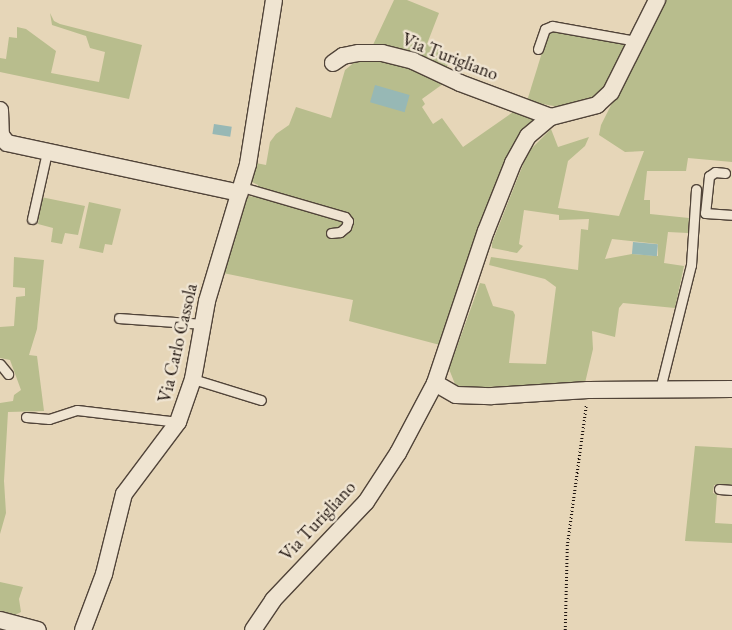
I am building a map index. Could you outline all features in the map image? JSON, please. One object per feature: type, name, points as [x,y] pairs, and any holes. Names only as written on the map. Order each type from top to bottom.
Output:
[{"type":"street","name":"Via Carlo Cassola","points":[[83,630],[104,574],[124,494],[178,422],[193,378],[203,324],[240,190],[259,105],[274,0]]},
{"type":"street","name":"Via Turigliano","points":[[253,630],[273,600],[366,502],[398,452],[435,383],[478,251],[513,163],[528,136],[552,117],[597,105],[611,92],[657,0]]},
{"type":"street","name":"Via Turigliano","points":[[333,63],[343,56],[359,53],[382,53],[413,61],[460,83],[552,117]]},
{"type":"street","points":[[0,110],[3,140],[47,152],[240,190]]},
{"type":"street","points":[[435,383],[456,395],[588,390],[732,389]]},
{"type":"street","points":[[0,620],[38,630]]},
{"type":"lane","points":[[538,49],[545,29],[552,26],[636,41]]},
{"type":"lane","points":[[32,219],[47,152]]},
{"type":"lane","points":[[725,173],[715,172],[709,176],[705,213],[732,216]]},
{"type":"lane","points":[[660,389],[691,265],[696,189]]},
{"type":"lane","points":[[240,190],[345,217],[348,221],[346,227],[340,232],[330,233]]},
{"type":"lane","points":[[119,318],[203,324]]},
{"type":"lane","points":[[0,364],[8,374]]},
{"type":"lane","points":[[193,378],[262,400]]},
{"type":"lane","points":[[26,417],[49,419],[78,410],[178,422]]},
{"type":"lane","points":[[719,489],[732,490]]},
{"type":"path","points":[[565,630],[568,546],[588,390]]},
{"type":"green space","points":[[394,0],[407,0],[439,13],[427,44],[452,55],[446,69],[372,47]]},
{"type":"green space","points":[[664,0],[732,0],[732,162],[688,158],[686,171],[647,171],[644,200],[650,200],[650,214],[689,218],[688,233],[668,232],[664,263],[684,266],[675,308],[623,303],[619,308],[615,337],[592,331],[593,349],[585,383],[463,388],[455,384],[449,369],[480,283],[485,284],[493,306],[513,311],[515,315],[509,363],[546,364],[556,287],[545,279],[489,265],[491,257],[578,270],[581,229],[588,230],[589,219],[559,220],[559,215],[524,210],[519,244],[523,246],[517,253],[492,248],[492,243],[528,152],[551,129],[558,147],[589,137],[585,146],[568,161],[558,208],[619,216],[644,151],[625,152],[599,135],[601,125]],"holes":[[[612,239],[658,244],[658,256],[632,254],[605,259]]]},
{"type":"green space","points":[[50,13],[54,21],[60,24],[142,45],[129,99],[0,72],[0,58],[6,59],[9,37],[17,38],[17,27],[26,29],[56,51],[51,73],[99,82],[105,52],[90,48],[86,36],[52,25]]},
{"type":"green space","points":[[549,30],[626,44],[614,77],[600,94],[591,99],[559,107],[527,101]]},
{"type":"green space","points":[[368,58],[395,61],[447,81],[422,99],[425,104],[422,107],[433,124],[442,118],[463,147],[516,110],[539,118],[440,345],[349,321],[353,300],[223,273],[248,196],[255,197],[258,185],[252,182],[256,163],[266,165],[270,142],[276,134],[289,125],[296,107],[331,118],[345,70],[356,61]]},
{"type":"green space","points":[[41,197],[85,206],[78,235],[65,233],[62,244],[51,242],[53,228],[38,224]]},
{"type":"green space","points":[[89,202],[121,209],[112,245],[105,244],[103,253],[79,248]]},
{"type":"green space","points":[[14,257],[44,260],[37,329],[29,355],[37,356],[44,411],[8,412],[4,481],[6,513],[0,534],[0,403],[13,401],[14,395],[21,390],[10,360],[0,358],[0,327],[14,326],[16,297],[25,296],[25,288],[13,287]]},
{"type":"green space","points":[[695,446],[732,448],[732,486],[714,485],[713,493],[717,494],[715,523],[732,524],[732,543],[685,541]]},
{"type":"green space","points":[[0,582],[23,587],[19,599],[21,612],[15,615],[0,611]]},
{"type":"water","points":[[375,85],[410,95],[405,112],[370,102]]},
{"type":"water","points":[[214,124],[232,127],[230,137],[212,134]]},
{"type":"water","points":[[633,242],[658,244],[657,256],[632,254]]}]
